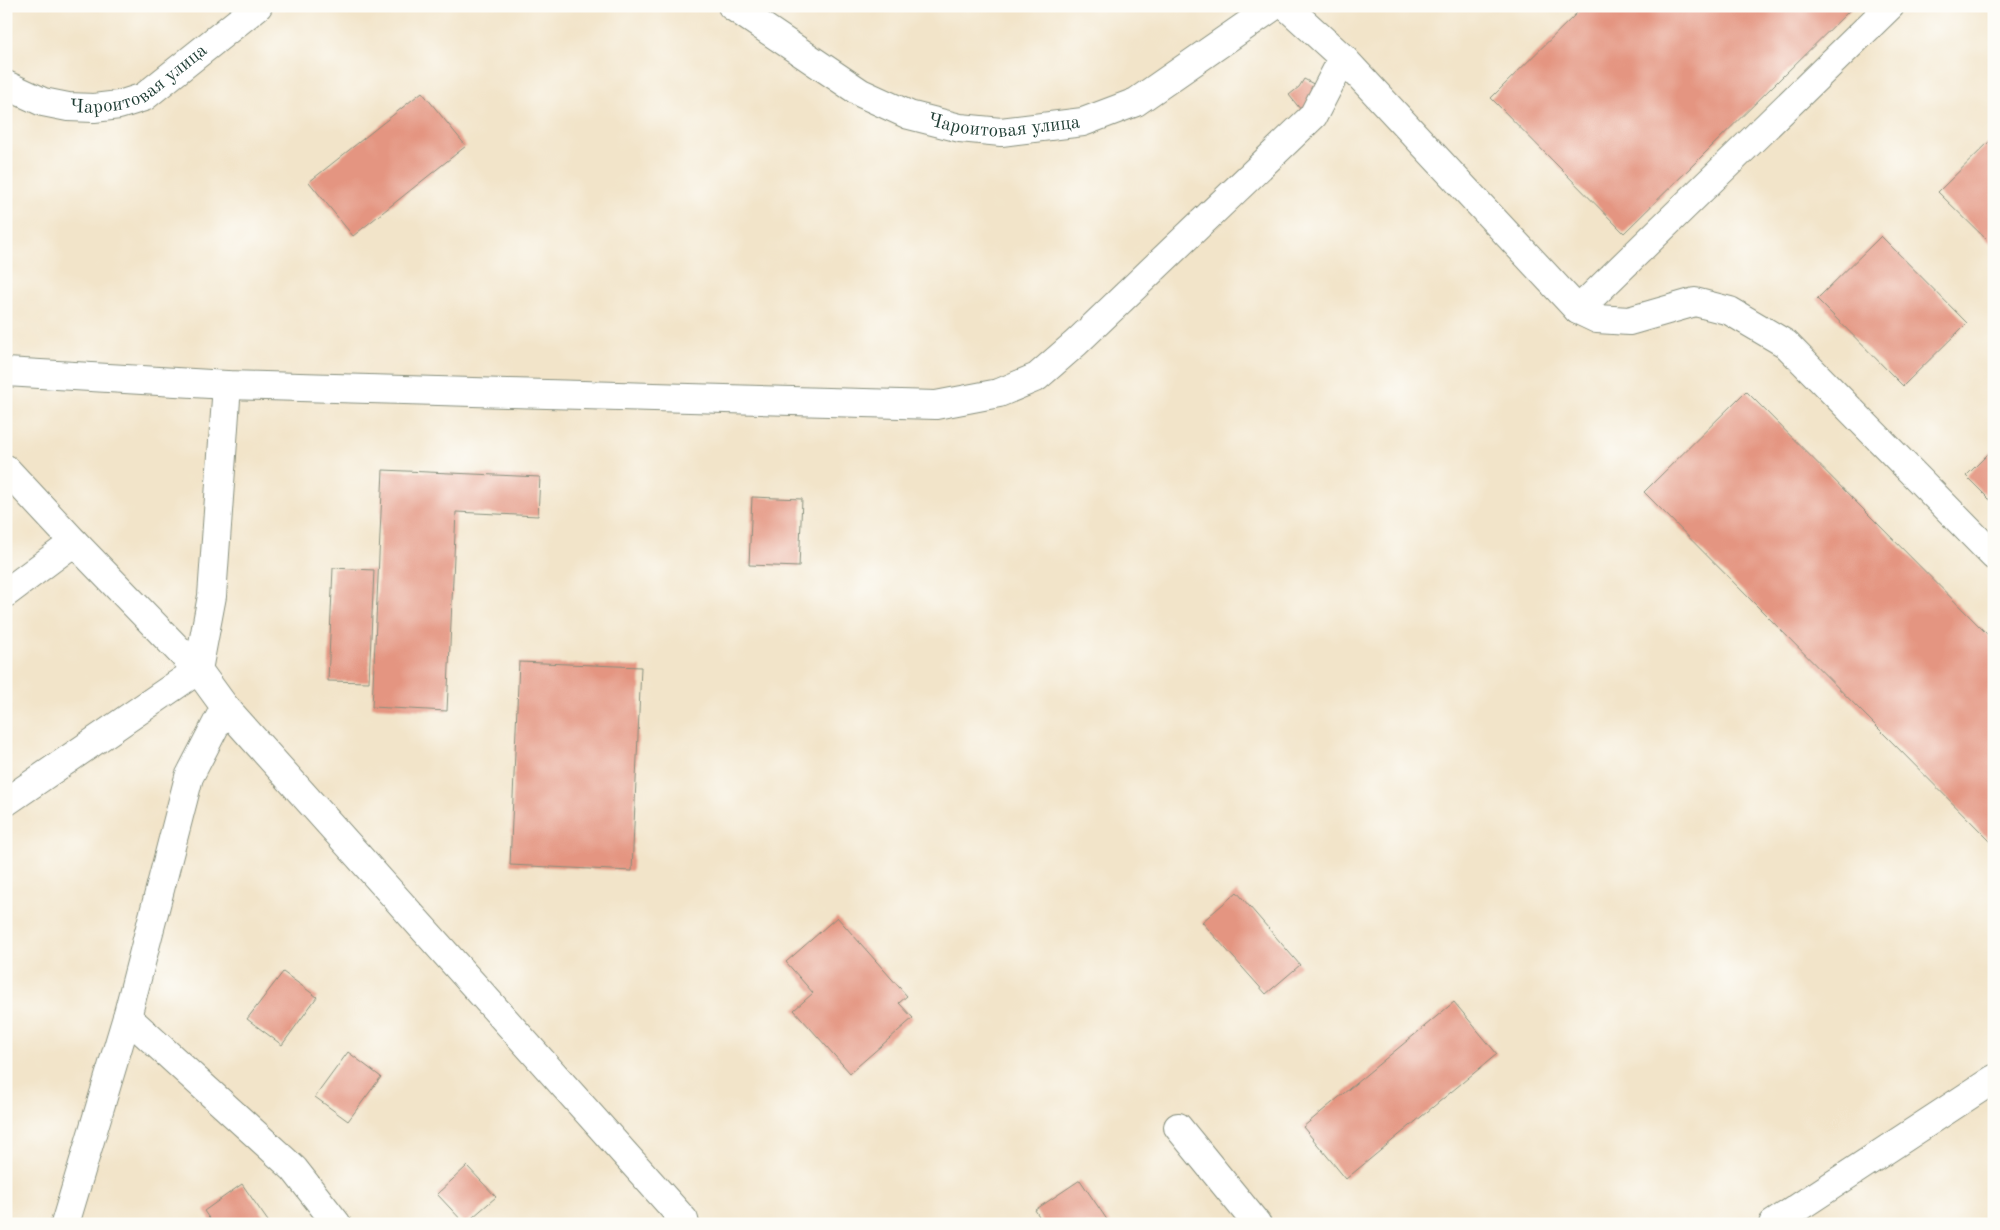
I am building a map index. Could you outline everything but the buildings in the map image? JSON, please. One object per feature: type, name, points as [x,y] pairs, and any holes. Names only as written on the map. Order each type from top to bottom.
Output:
[{"type":"street","name":"Чароитовая улица","points":[[6,85],[43,102],[68,107],[94,108],[111,106],[144,98],[258,6]]},
{"type":"street","name":"Чароитовая улица","points":[[732,6],[861,93],[909,115],[960,128],[1001,132],[1083,122],[1136,102],[1274,6]]},
{"type":"street","points":[[1286,6],[1343,58],[1578,310],[1597,319],[1629,321],[1696,302],[1730,311],[1786,344],[1994,556]]},
{"type":"street","points":[[1578,310],[1890,6]]},
{"type":"street","points":[[6,372],[227,384],[936,405],[999,393],[1036,377],[1063,354],[1313,116],[1343,58]]},
{"type":"street","points":[[6,802],[198,670],[212,596],[227,384]]},
{"type":"street","points":[[6,469],[198,670],[225,707],[684,1220],[685,1224]]},
{"type":"street","points":[[6,593],[74,542]]},
{"type":"street","points":[[65,1224],[127,1017],[189,777],[225,707]]},
{"type":"street","points":[[127,1017],[294,1169],[337,1224]]},
{"type":"street","points":[[1773,1224],[1994,1079]]},
{"type":"street","points":[[1178,1127],[1257,1224]]}]
